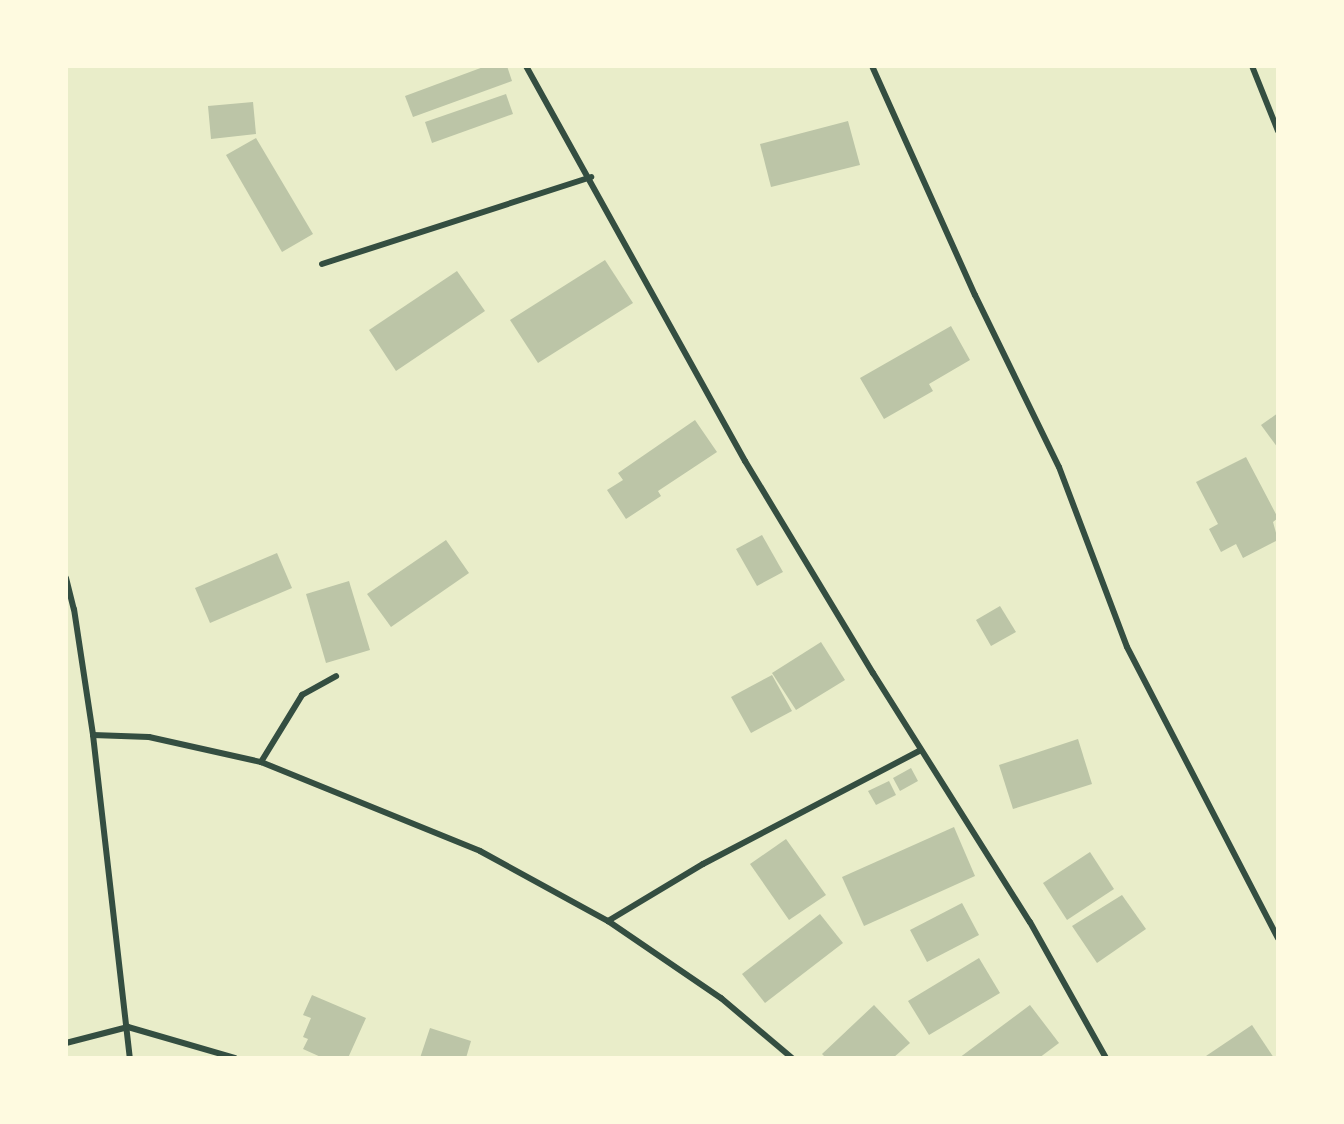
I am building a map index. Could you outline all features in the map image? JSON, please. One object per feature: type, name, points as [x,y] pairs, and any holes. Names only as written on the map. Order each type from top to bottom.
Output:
[{"type":"street","points":[[526,66],[591,177],[745,461],[921,750],[1030,922],[1106,1058]]},
{"type":"street","points":[[872,66],[975,295],[1059,467],[1127,647],[1278,938]]},
{"type":"street","points":[[1252,66],[1278,131]]},
{"type":"street","points":[[322,264],[591,177]]},
{"type":"street","points":[[66,578],[75,609],[93,735],[130,1058]]},
{"type":"street","points":[[261,762],[302,695],[336,676]]},
{"type":"street","points":[[93,735],[149,737],[261,762],[480,851],[608,921],[721,998],[792,1058]]},
{"type":"street","points":[[608,921],[703,864],[921,750]]},
{"type":"street","points":[[66,1043],[128,1027],[235,1058]]},
{"type":"building","points":[[486,66],[507,66],[512,81],[413,117],[405,96]]},
{"type":"building","points":[[506,94],[513,114],[432,143],[425,122]]},
{"type":"building","points":[[253,102],[256,134],[211,139],[208,106]]},
{"type":"building","points":[[848,121],[860,165],[771,187],[760,144]]},
{"type":"building","points":[[256,138],[313,234],[282,252],[226,155]]},
{"type":"building","points":[[605,260],[633,303],[538,363],[510,320]]},
{"type":"building","points":[[457,271],[485,311],[396,371],[369,330]]},
{"type":"building","points":[[951,326],[970,360],[929,384],[933,391],[884,419],[860,378]]},
{"type":"building","points":[[1278,413],[1278,448],[1261,425]]},
{"type":"building","points":[[695,420],[717,452],[658,491],[661,496],[626,519],[607,490],[623,480],[618,473]]},
{"type":"building","points":[[1246,457],[1278,518],[1273,522],[1278,540],[1243,558],[1236,544],[1221,552],[1209,529],[1218,524],[1196,482]]},
{"type":"building","points":[[762,535],[783,572],[757,586],[736,549]]},
{"type":"building","points":[[446,540],[469,573],[391,627],[367,594]]},
{"type":"building","points":[[277,553],[292,588],[210,623],[195,588]]},
{"type":"building","points":[[349,581],[370,650],[326,663],[306,594]]},
{"type":"building","points":[[1000,606],[1016,632],[991,646],[976,620]]},
{"type":"building","points":[[821,642],[845,680],[796,710],[772,673]]},
{"type":"building","points":[[772,675],[792,711],[751,733],[731,697]]},
{"type":"building","points":[[1078,739],[1092,784],[1013,809],[999,765]]},
{"type":"building","points":[[911,768],[918,781],[900,791],[893,778]]},
{"type":"building","points":[[889,781],[896,795],[876,805],[868,791]]},
{"type":"building","points":[[954,827],[975,876],[864,926],[842,877]]},
{"type":"building","points":[[786,839],[826,895],[789,920],[750,864]]},
{"type":"building","points":[[1090,852],[1114,889],[1067,920],[1043,883]]},
{"type":"building","points":[[1122,895],[1146,929],[1097,963],[1072,926]]},
{"type":"building","points":[[962,903],[979,935],[927,962],[910,930]]},
{"type":"building","points":[[820,914],[843,943],[765,1003],[742,974]]},
{"type":"building","points":[[979,958],[1000,993],[929,1035],[908,1001]]},
{"type":"building","points":[[312,995],[366,1018],[348,1058],[323,1058],[303,1049],[308,1039],[303,1037],[311,1018],[303,1015]]},
{"type":"building","points":[[874,1005],[910,1043],[893,1058],[826,1058],[822,1054]]},
{"type":"building","points":[[1030,1005],[1059,1043],[1039,1058],[959,1058]]},
{"type":"building","points":[[1252,1025],[1274,1058],[1203,1058]]},
{"type":"building","points":[[430,1028],[471,1041],[466,1058],[420,1058]]}]
